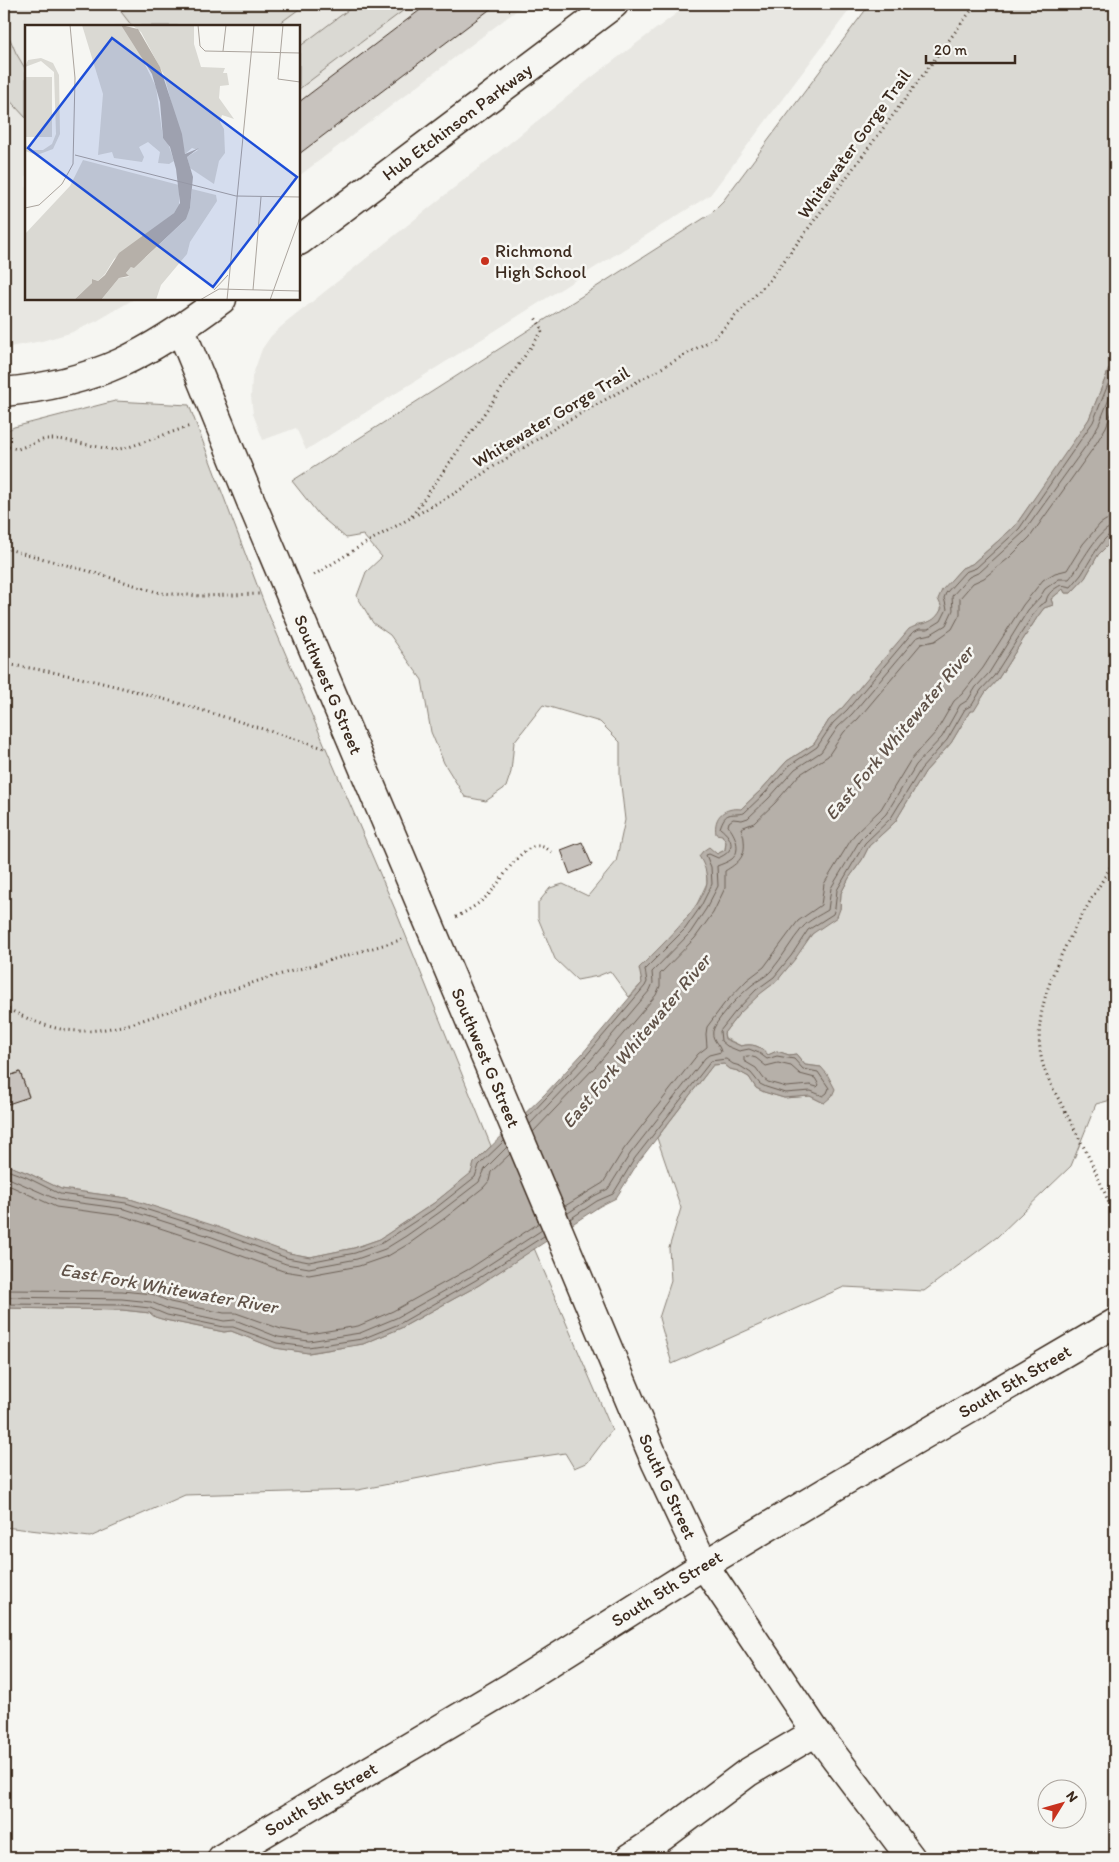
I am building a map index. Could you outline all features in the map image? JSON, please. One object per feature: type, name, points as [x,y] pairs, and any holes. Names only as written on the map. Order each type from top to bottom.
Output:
[{"type":"street","name":"Hub Etchinson Parkway","points":[[300,240],[614,4]]},
{"type":"street","points":[[4,392],[41,388],[79,379],[114,367],[148,350],[181,330],[221,300]]},
{"type":"street","name":"Southwest G Street","points":[[181,330],[252,504],[552,1214]]},
{"type":"street","name":"South G Street","points":[[552,1214],[656,1463],[704,1565],[816,1732],[912,1858]]},
{"type":"street","name":"South 5th Street","points":[[222,1858],[514,1684],[704,1565],[836,1486],[1115,1324]]},
{"type":"street","points":[[630,1858],[663,1836],[747,1773],[816,1732]]},
{"type":"path","name":"Whitewater Gorge Trail","points":[[307,579],[457,492],[555,428],[713,339],[769,280],[798,244],[930,63],[976,4]]},
{"type":"path","points":[[412,517],[543,330],[534,316]]},
{"type":"path","points":[[4,446],[18,449],[45,439],[114,450],[129,447],[216,416]]},
{"type":"path","points":[[4,548],[160,593],[202,596],[261,594]]},
{"type":"path","points":[[4,664],[46,670],[193,707],[326,749]]},
{"type":"path","points":[[452,920],[490,894],[516,859],[525,852],[536,846],[552,852]]},
{"type":"path","points":[[1115,859],[1066,946],[1050,983],[1040,1024],[1039,1044],[1042,1062],[1047,1075],[1083,1146],[1115,1219]]},
{"type":"path","points":[[4,1006],[28,1019],[64,1030],[88,1031],[114,1028],[355,951],[407,938]]},
{"type":"shaded area","points":[[4,4],[525,4],[300,175],[300,25],[25,25],[25,300],[132,300],[97,321],[70,333],[42,341],[4,348]]},
{"type":"shaded area","points":[[115,4],[306,4],[277,25],[131,25]]},
{"type":"shaded area","points":[[356,4],[412,4],[300,88],[300,46]]},
{"type":"shaded area","name":"Richmond High School","points":[[689,4],[854,4],[710,195],[306,450],[296,428],[263,440],[253,414],[251,396],[252,377],[262,349],[271,336],[592,77]]},
{"type":"shaded area","points":[[870,4],[1115,4],[1115,329],[1111,340],[1115,347],[1115,354],[1089,419],[1015,526],[972,564],[962,568],[954,577],[941,604],[940,613],[926,623],[917,624],[843,707],[829,720],[814,744],[787,761],[741,809],[722,835],[726,842],[725,850],[717,854],[706,868],[707,883],[697,904],[681,926],[640,968],[642,983],[629,997],[610,971],[598,976],[577,980],[555,959],[538,918],[538,903],[550,888],[563,884],[588,896],[616,862],[625,820],[620,776],[620,742],[600,722],[543,705],[514,742],[511,772],[506,787],[486,801],[465,797],[444,763],[431,732],[422,680],[390,635],[373,623],[357,596],[366,572],[382,557],[363,535],[346,538],[319,515],[292,481],[709,215],[723,201]]},
{"type":"shaded area","points":[[4,16],[7,32],[25,68],[25,117],[4,94]]},
{"type":"shaded area","points":[[115,401],[189,405],[265,606],[395,909],[491,1146],[474,1163],[472,1173],[434,1203],[380,1239],[354,1248],[310,1257],[289,1253],[127,1198],[61,1189],[4,1164],[4,1094],[8,1104],[29,1096],[20,1072],[4,1078],[4,432],[14,427]]},
{"type":"shaded area","points":[[1115,533],[1115,1099],[1096,1104],[1071,1166],[997,1237],[924,1291],[844,1287],[672,1364],[659,1318],[671,1281],[669,1248],[681,1208],[657,1138],[713,1065],[724,1064],[730,1069],[738,1071],[749,1077],[756,1088],[764,1092],[784,1098],[810,1096],[824,1103],[821,1067],[805,1065],[796,1054],[789,1055],[777,1051],[768,1055],[756,1046],[741,1046],[725,1038],[724,1033],[738,1015],[760,993],[777,981],[812,934],[840,909],[841,893],[869,846],[895,822],[925,772],[951,743],[970,711],[974,710],[985,693],[998,679],[1038,616],[1044,608],[1053,605],[1051,599],[1063,589],[1065,593],[1071,593],[1085,578],[1098,555],[1111,542]]},
{"type":"shaded area","points":[[534,1248],[612,1430],[588,1462],[574,1468],[565,1453],[497,1463],[358,1490],[185,1495],[90,1537],[4,1527],[4,1308],[122,1310],[150,1313],[155,1317],[165,1320],[224,1332],[231,1331],[275,1348],[309,1353],[363,1344],[401,1328],[479,1285]]},
{"type":"water","name":"East Fork Whitewater River","points":[[1115,354],[1115,533],[1111,542],[1098,555],[1085,578],[1071,593],[1065,593],[1063,589],[1051,599],[1053,605],[1044,608],[1038,616],[998,679],[985,693],[974,711],[970,711],[951,743],[925,772],[895,822],[869,846],[841,893],[840,909],[837,917],[812,934],[777,981],[738,1015],[724,1033],[725,1039],[741,1046],[756,1046],[768,1055],[777,1051],[789,1055],[796,1054],[805,1065],[821,1067],[835,1089],[832,1096],[824,1103],[810,1096],[784,1098],[764,1092],[756,1088],[749,1077],[738,1071],[730,1069],[724,1064],[713,1065],[639,1161],[616,1198],[600,1206],[479,1285],[401,1328],[363,1344],[308,1353],[275,1348],[231,1331],[224,1332],[165,1320],[155,1317],[150,1313],[122,1310],[4,1308],[4,1164],[61,1189],[127,1198],[215,1226],[289,1253],[310,1257],[354,1248],[380,1239],[434,1203],[471,1173],[474,1163],[545,1094],[582,1054],[642,983],[639,968],[679,927],[698,903],[707,882],[704,865],[699,856],[709,847],[717,854],[725,850],[726,842],[722,835],[716,834],[716,822],[721,814],[725,811],[741,809],[787,761],[814,744],[829,720],[843,707],[909,629],[932,620],[939,614],[942,608],[938,599],[942,590],[962,568],[972,564],[1015,526],[1089,419]]},
{"type":"building","points":[[428,4],[497,4],[300,153],[300,101]]},
{"type":"building","points":[[582,842],[592,865],[570,874],[561,850]]},
{"type":"building","points":[[20,1072],[29,1097],[8,1104],[4,1094],[4,1078]]},
{"type":"place","name":"Richmond High School","points":[[485,261]]}]
